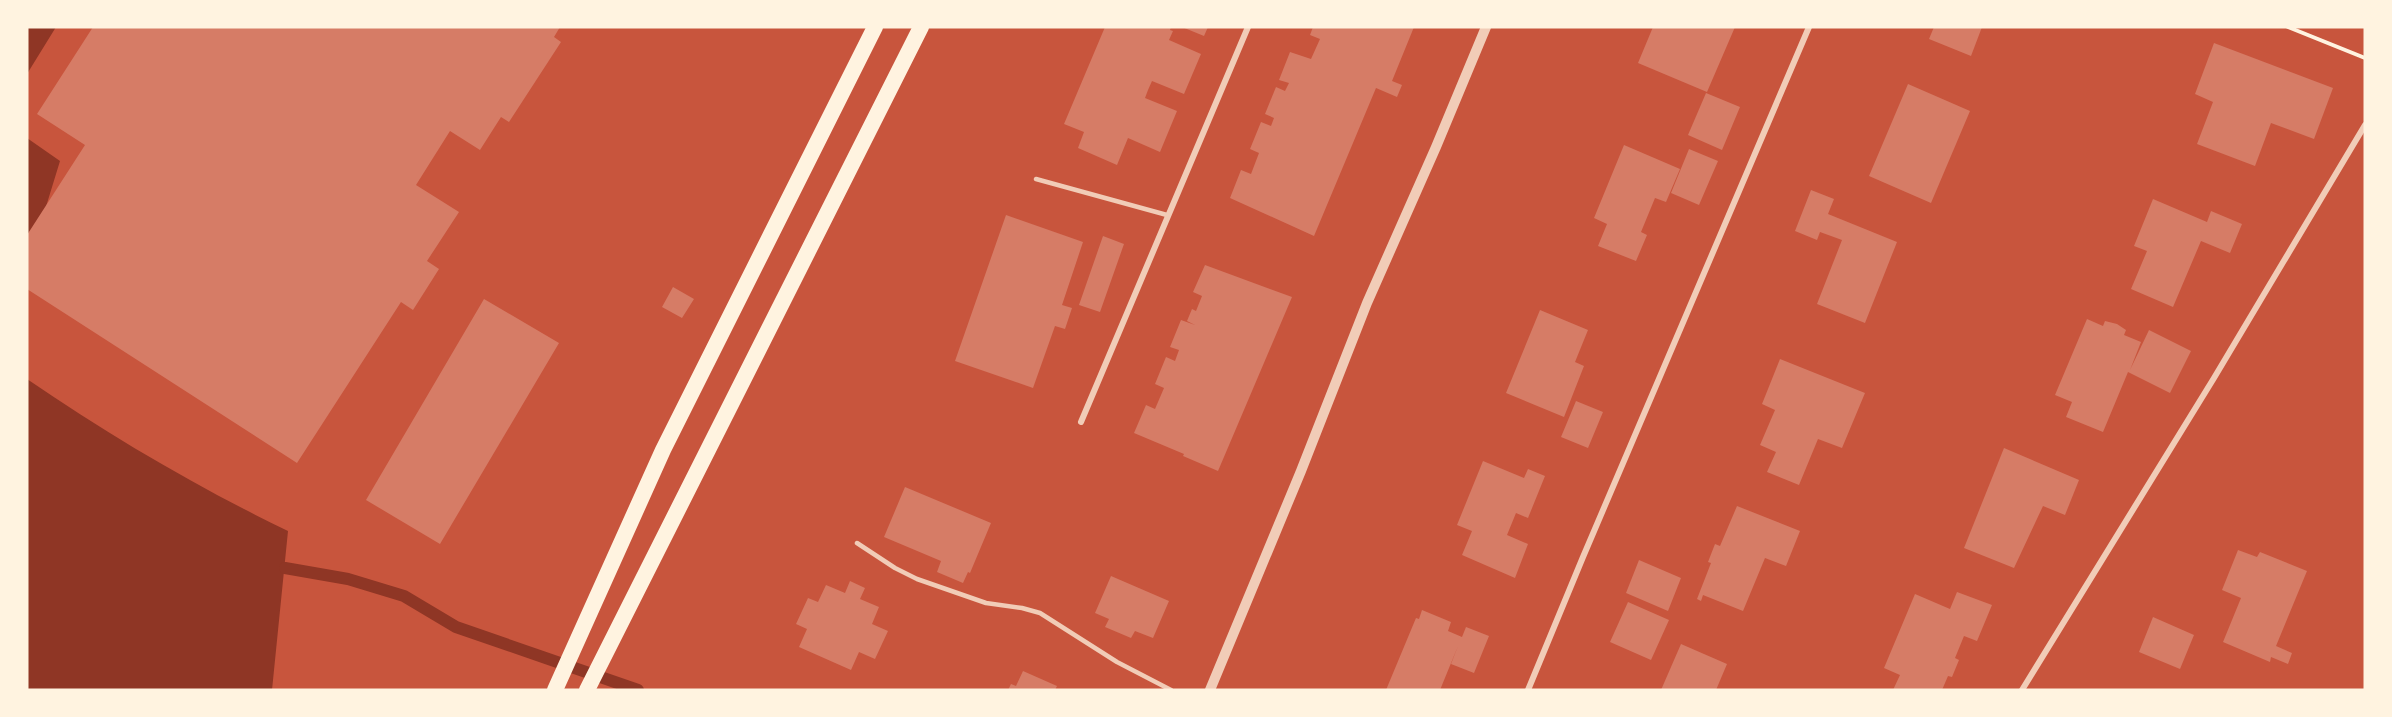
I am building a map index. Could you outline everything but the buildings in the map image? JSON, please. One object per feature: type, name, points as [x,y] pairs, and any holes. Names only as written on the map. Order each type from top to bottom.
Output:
[{"type":"highway","points":[[555,690],[663,450],[875,27]]},
{"type":"highway","points":[[587,690],[921,27]]},
{"type":"street","points":[[1080,422],[1111,354],[1167,215],[1248,27]]},
{"type":"street","points":[[1210,690],[1301,471],[1367,303],[1486,27]]},
{"type":"street","points":[[1528,690],[1809,27]]},
{"type":"street","points":[[2022,690],[2202,399],[2365,125]]},
{"type":"lane","points":[[1036,179],[1167,215]]},
{"type":"lane","points":[[857,543],[895,568],[917,579],[986,603],[1034,610],[1117,662],[1171,690]]},
{"type":"path","points":[[2288,27],[2365,58]]},
{"type":"shaded area","points":[[27,27],[56,27],[27,74]]},
{"type":"shaded area","points":[[27,138],[60,161],[37,236],[33,279],[27,290]]},
{"type":"shaded area","points":[[27,379],[154,460],[288,531],[272,690],[27,690]]},
{"type":"waterway","points":[[285,568],[348,579],[404,596],[456,627],[638,690]]}]
